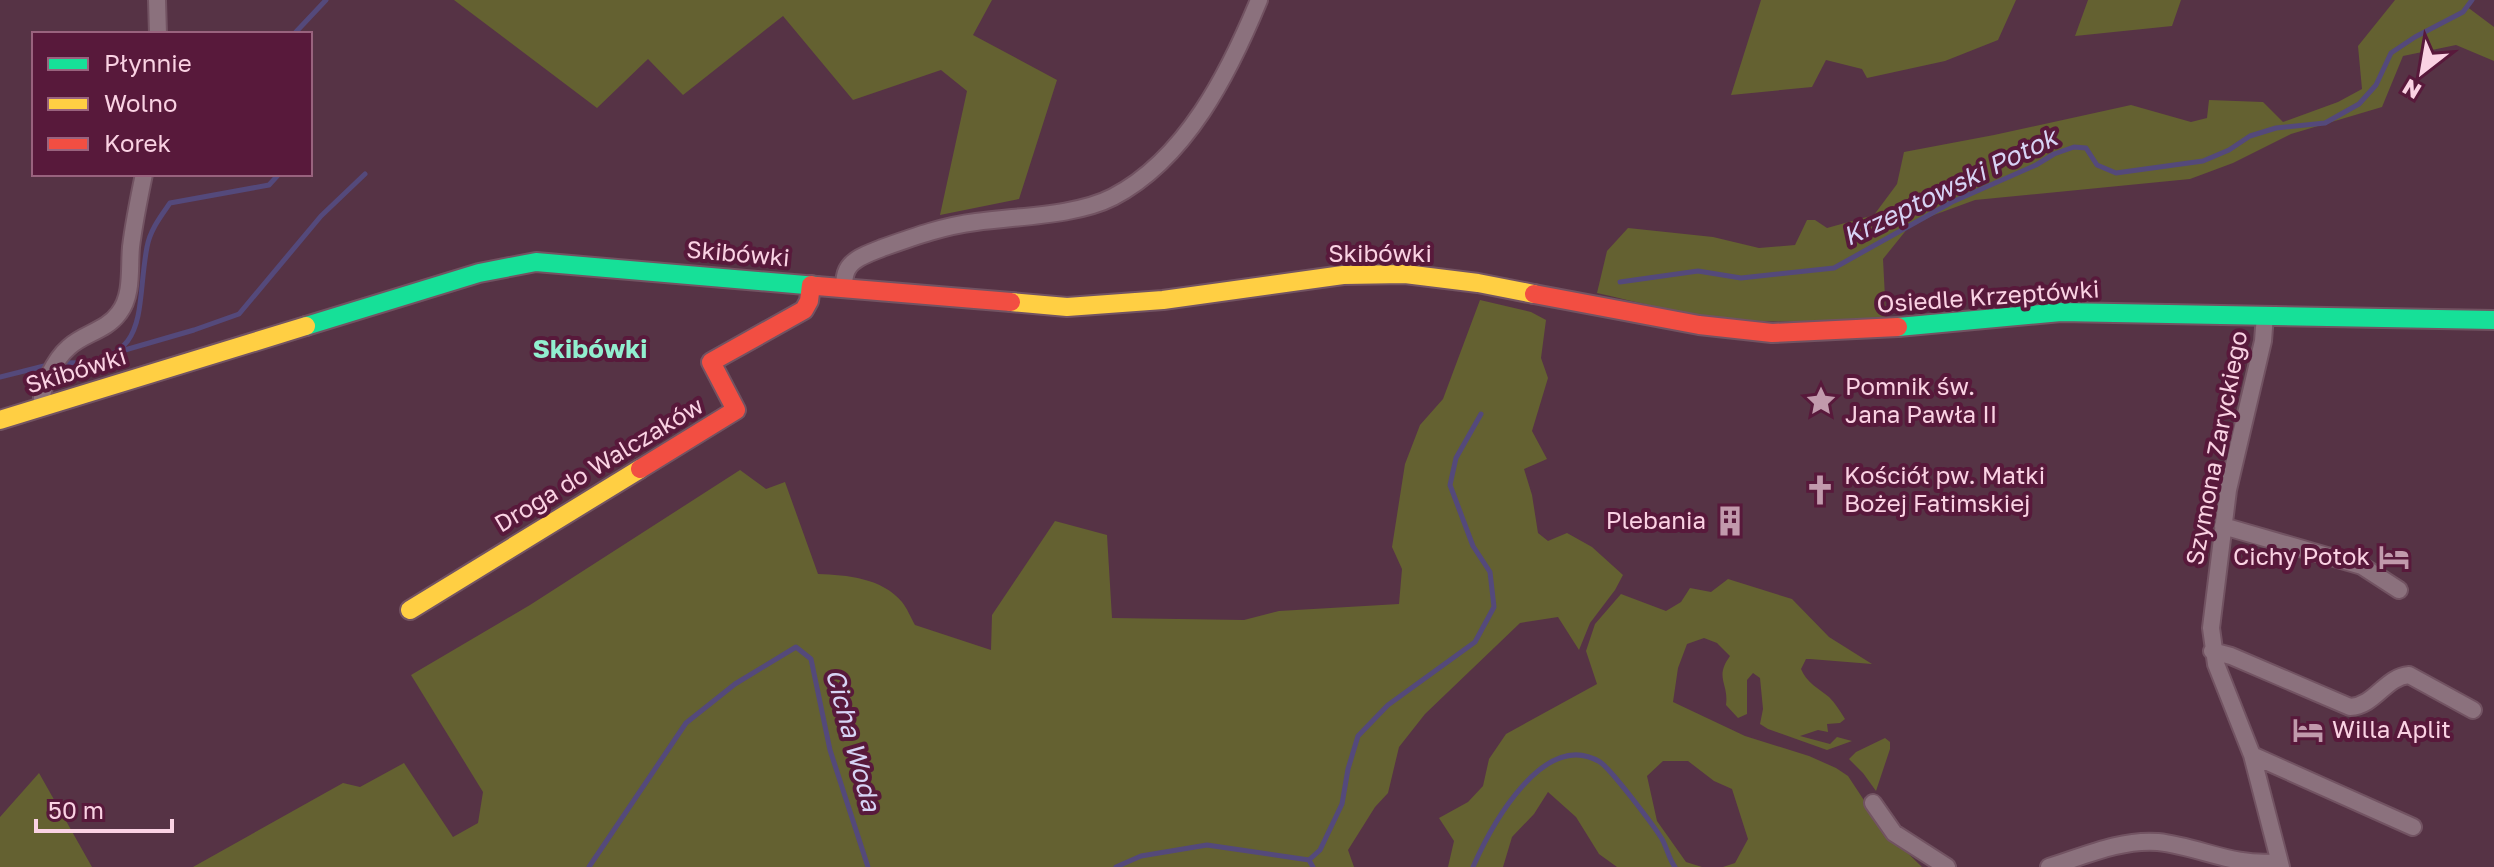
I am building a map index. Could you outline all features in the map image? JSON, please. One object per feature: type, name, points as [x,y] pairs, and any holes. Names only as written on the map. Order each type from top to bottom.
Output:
[{"type":"main road","name":"Skibówki","points":[[0,420],[479,273],[520,264],[574,263],[1024,305],[1084,307],[1163,300],[1343,275],[1405,274],[1490,285]]},
{"type":"main road","name":"Droga do Walczaków","points":[[410,610],[736,410],[711,362],[804,310],[811,285]]},
{"type":"main road","name":"Osiedle Krzeptówki","points":[[1490,285],[1699,325],[1772,333],[1839,332],[2051,312],[2494,320]]},
{"type":"street","points":[[157,0],[158,32]]},
{"type":"street","points":[[844,288],[849,267],[865,255],[943,228],[1078,208],[1112,198],[1153,171],[1188,130],[1220,82],[1259,0]]},
{"type":"street","points":[[42,407],[40,396],[46,382],[68,347],[104,328],[120,312],[127,295],[131,246],[144,176]]},
{"type":"street","name":"Szymona Zaryckiego","points":[[2265,315],[2263,341],[2223,526],[2211,628],[2212,651],[2252,755],[2280,865]]},
{"type":"street","points":[[2223,526],[2362,566],[2399,590]]},
{"type":"street","points":[[2212,651],[2231,656],[2350,707],[2363,705],[2394,680],[2409,675],[2473,710]]},
{"type":"street","points":[[2252,755],[2413,827]]},
{"type":"street","points":[[1873,803],[1894,833],[1947,867]]},
{"type":"street","points":[[2049,867],[2136,842],[2169,844],[2244,864],[2280,865]]},
{"type":"shaded area","points":[[454,0],[992,0],[973,35],[1057,80],[1019,199],[940,215],[967,91],[941,70],[853,100],[783,16],[683,95],[648,59],[597,108]]},
{"type":"shaded area","points":[[1761,0],[2016,0],[1998,40],[1945,61],[1867,78],[1862,69],[1826,60],[1812,87],[1731,95]]},
{"type":"shaded area","points":[[2088,0],[2181,0],[2172,26],[2075,36]]},
{"type":"shaded area","points":[[2395,0],[2471,0],[2466,6],[2494,27],[2494,61],[2456,45],[2403,56],[2382,107],[2291,134],[2233,163],[2190,179],[1975,200],[1912,223],[1883,259],[1886,317],[1808,321],[1731,319],[1680,312],[1597,293],[1607,251],[1628,228],[1713,237],[1759,248],[1795,245],[1807,220],[1815,220],[1827,228],[1874,215],[1897,184],[1904,152],[2131,105],[2191,122],[2207,118],[2209,100],[2263,102],[2283,122],[2338,102],[2362,89],[2358,46]]},
{"type":"shaded area","points":[[1480,300],[1531,312],[1546,320],[1541,358],[1548,378],[1532,431],[1547,459],[1524,469],[1538,533],[1548,541],[1567,533],[1592,547],[1623,575],[1590,623],[1579,650],[1558,617],[1520,623],[1425,714],[1399,747],[1388,793],[1375,807],[1348,850],[1354,867],[193,867],[343,783],[360,787],[404,763],[453,837],[478,823],[483,792],[411,675],[530,605],[740,470],[766,489],[785,482],[818,574],[852,577],[874,583],[902,602],[915,625],[991,650],[992,615],[1055,521],[1107,535],[1112,618],[1244,620],[1279,611],[1399,604],[1402,569],[1392,547],[1405,464],[1420,425],[1443,399]]},
{"type":"shaded area","points":[[1728,579],[1792,599],[1829,637],[1872,664],[1806,659],[1801,669],[1809,681],[1831,699],[1845,719],[1840,723],[1827,724],[1828,732],[1818,730],[1800,736],[1830,744],[1837,737],[1852,741],[1827,750],[1760,724],[1763,709],[1760,678],[1753,673],[1747,680],[1747,714],[1738,718],[1726,705],[1722,675],[1730,656],[1717,643],[1704,638],[1687,644],[1678,668],[1673,702],[1745,736],[1836,768],[1848,776],[1883,829],[1922,867],[1723,867],[1735,863],[1748,839],[1732,789],[1714,781],[1688,761],[1663,761],[1647,776],[1657,821],[1686,862],[1702,867],[1617,867],[1599,854],[1576,817],[1548,792],[1534,814],[1512,837],[1503,867],[1448,867],[1454,841],[1439,818],[1468,802],[1483,786],[1489,759],[1506,734],[1597,684],[1586,651],[1595,624],[1621,594],[1666,611],[1681,602],[1690,588],[1711,592]]},
{"type":"shaded area","points":[[1885,738],[1890,742],[1890,749],[1876,791],[1849,759],[1856,752]]},
{"type":"shaded area","points":[[39,773],[92,867],[0,867],[0,817]]},
{"type":"waterway","points":[[296,32],[326,0]]},
{"type":"waterway","name":"Krzeptowski Potok","points":[[1620,282],[1698,271],[1741,278],[1834,268],[1952,202],[2074,147],[2086,148],[2097,165],[2116,173],[2203,161],[2229,150],[2250,136],[2276,128],[2325,123],[2359,104],[2376,85],[2391,53],[2463,12],[2472,0]]},
{"type":"waterway","points":[[118,352],[239,314],[321,216],[365,174]]},
{"type":"waterway","points":[[62,363],[91,361],[112,354],[126,343],[139,312],[148,241],[170,203],[269,185],[277,176]]},
{"type":"waterway","points":[[0,377],[48,365]]},
{"type":"waterway","name":"Krzeptowski Potok","points":[[1309,860],[1320,850],[1342,804],[1358,736],[1388,705],[1475,642],[1494,607],[1490,572],[1473,546],[1450,485],[1456,458],[1481,414]]},
{"type":"waterway","name":"Cicha Woda","points":[[589,867],[686,723],[735,684],[796,647],[811,659],[830,750],[868,867]]},
{"type":"waterway","name":"Cicha Woda","points":[[1473,867],[1506,807],[1522,786],[1540,769],[1559,758],[1579,755],[1600,762],[1613,775],[1664,842],[1675,867]]},
{"type":"waterway","name":"Cicha Woda","points":[[1116,867],[1141,856],[1207,845],[1309,860],[1313,867]]},
{"type":"traffic: fast","points":[[306,326],[479,273],[536,262],[817,286]]},
{"type":"traffic: fast","points":[[1898,327],[2061,312],[2494,320]]},
{"type":"traffic: slow","points":[[1011,302],[1067,307],[1163,300],[1343,275],[1405,274],[1534,294]]},
{"type":"traffic: slow","points":[[0,420],[306,326]]},
{"type":"traffic: slow","points":[[410,610],[640,469]]},
{"type":"traffic: jam","points":[[640,469],[736,410],[711,362],[804,310],[811,285]]},
{"type":"traffic: jam","points":[[817,286],[1011,302]]},
{"type":"traffic: jam","points":[[1534,294],[1699,325],[1772,333],[1898,327]]},
{"type":"place","name":"Pomnik św. Jana Pawła II","points":[[1821,401]]},
{"type":"place","name":"Kościół pw. Matki Bożej Fatimskiej","points":[[1820,490]]},
{"type":"place","name":"Plebania","points":[[1730,521]]},
{"type":"place","name":"Cichy Potok","points":[[2394,557]]},
{"type":"place","name":"Willa Aplit","points":[[2308,730]]},
{"type":"district","name":"Skibówki","points":[[590,349]]}]
